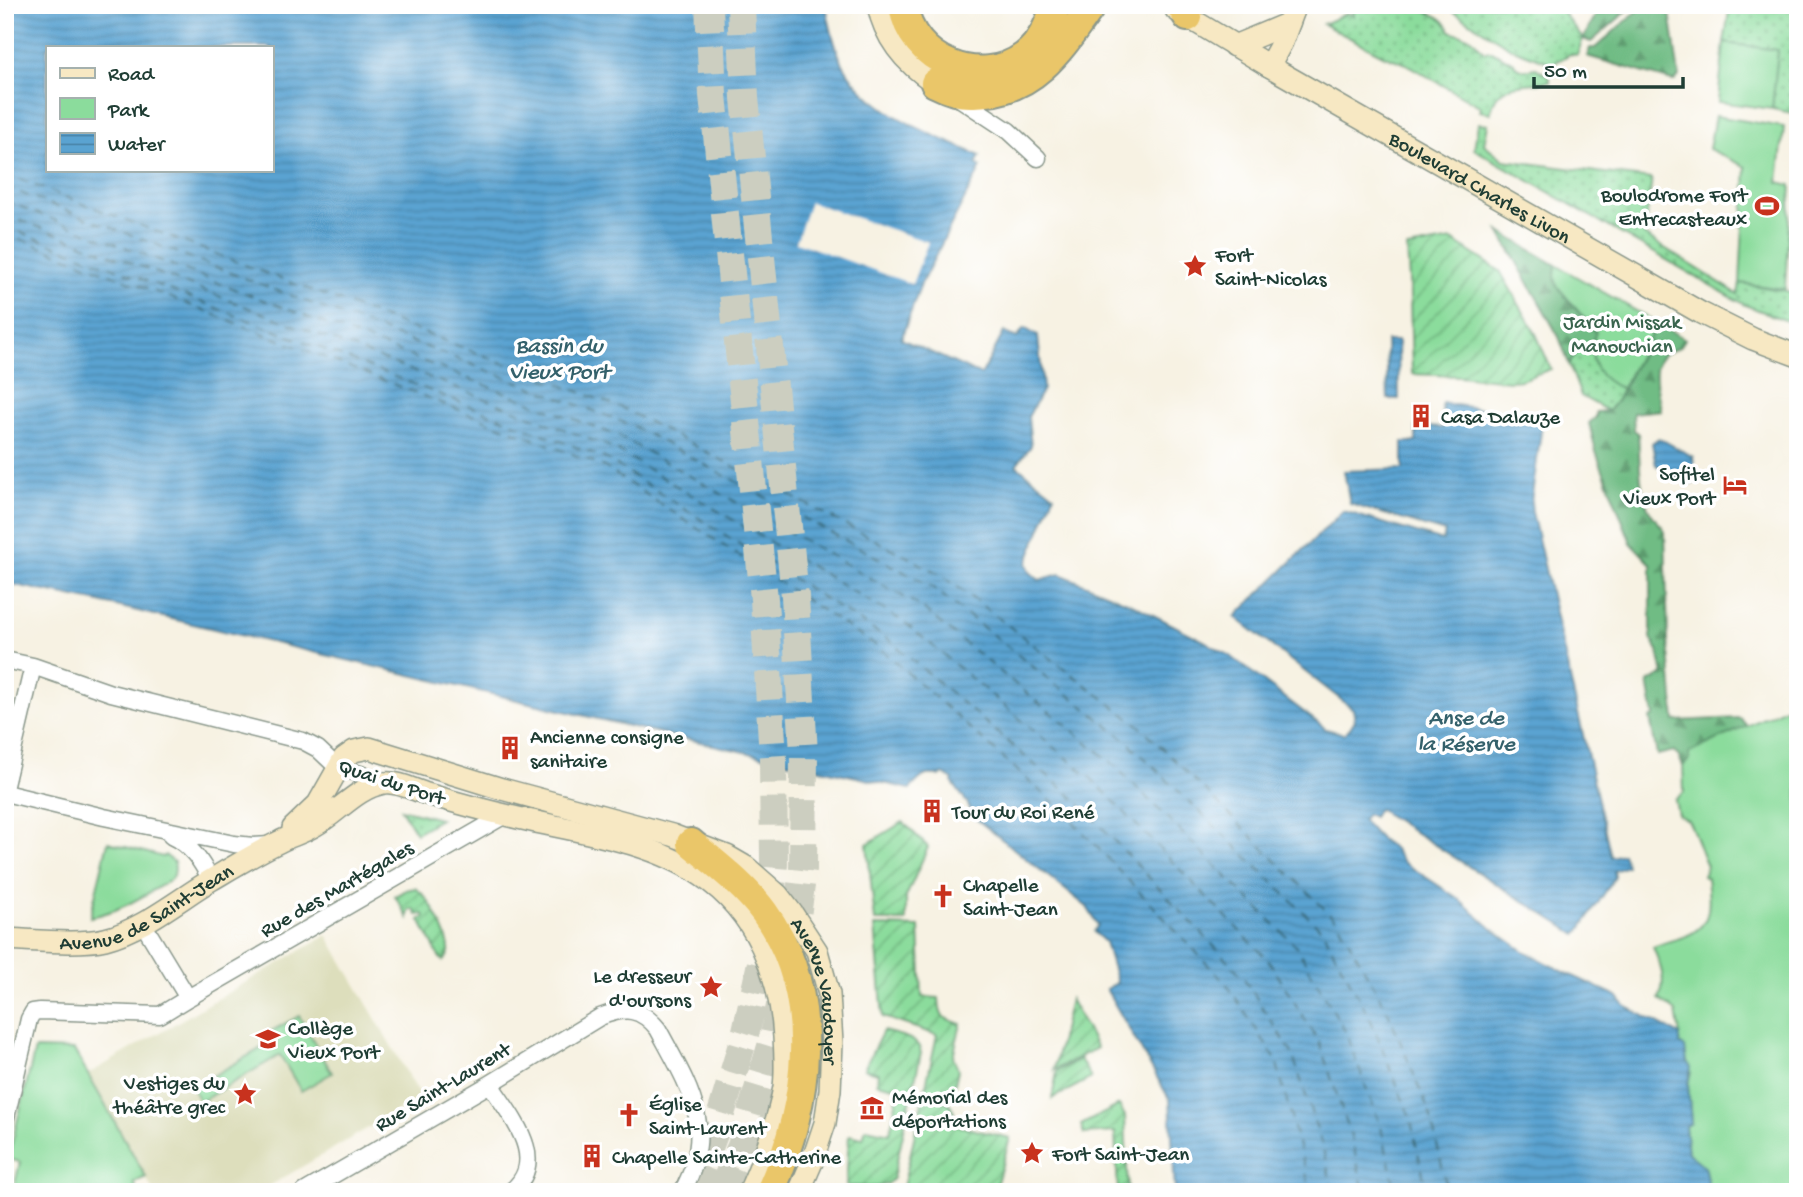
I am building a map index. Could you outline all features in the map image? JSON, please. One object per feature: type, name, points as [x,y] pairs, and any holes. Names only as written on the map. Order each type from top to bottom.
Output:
[{"type":"highway","points":[[902,5],[908,27],[920,44],[937,58],[954,66],[976,70],[1009,65],[1028,55],[1048,27],[1056,5]]},
{"type":"highway","points":[[935,83],[967,93],[995,92],[1023,82],[1043,68],[1060,50],[1092,5]]},
{"type":"highway","points":[[691,843],[734,880],[763,910],[786,949],[802,1006],[805,1044],[796,1116],[787,1152],[770,1192]]},
{"type":"street","points":[[878,5],[883,24],[896,48],[917,71],[1009,131],[1038,158]]},
{"type":"street","name":"Boulevard Charles Livon","points":[[1178,9],[1234,46],[1701,313],[1753,339],[1798,356]]},
{"type":"street","points":[[1234,46],[1292,14]]},
{"type":"street","points":[[1269,65],[1282,42],[1292,14]]},
{"type":"street","points":[[1006,89],[998,104],[999,113],[1009,131]]},
{"type":"street","name":"Quai du Port","points":[[5,660],[33,666],[111,693],[303,741],[318,749],[337,767],[505,815],[621,841],[644,848],[701,875]]},
{"type":"street","points":[[5,785],[33,666]]},
{"type":"street","name":"Quai du Port","points":[[337,767],[349,754],[369,748],[502,789],[672,835],[691,843]]},
{"type":"street","name":"Avenue de Saint-Jean","points":[[277,843],[318,804],[337,767]]},
{"type":"street","name":"Avenue de Saint-Jean","points":[[5,939],[104,939],[142,922],[277,843],[310,829],[365,790],[388,782]]},
{"type":"street","points":[[5,793],[242,845],[277,843]]},
{"type":"street","name":"Rue des Martégales","points":[[5,1122],[29,1018],[33,1012],[160,1015],[505,815]]},
{"type":"street","points":[[153,827],[182,841],[194,851],[211,880]]},
{"type":"street","name":"Avenue Vaudoyer","points":[[691,843],[727,856],[746,867],[778,895],[817,951],[824,971],[829,994],[832,1043],[830,1090],[821,1137],[799,1192]]},
{"type":"street","name":"Avenue Vaudoyer","points":[[701,875],[733,902],[752,927],[773,972],[783,1011],[785,1064],[781,1099],[768,1146],[749,1192]]},
{"type":"street","points":[[142,922],[188,998]]},
{"type":"street","name":"Rue Saint-Laurent","points":[[304,1192],[600,1017],[615,1011],[628,1010],[650,1019],[658,1029],[686,1081],[696,1114],[699,1144],[692,1169],[681,1192]]},
{"type":"street","points":[[490,1084],[523,1137],[528,1152],[524,1177],[510,1192]]},
{"type":"shaded area","name":"Collège Vieux Port","points":[[327,935],[421,1097],[259,1192],[154,1192],[87,1075]]},
{"type":"green space","points":[[1348,5],[1414,5],[1413,7],[1440,18],[1450,31],[1472,38],[1484,52],[1492,51],[1524,70],[1536,68],[1550,77],[1550,81],[1505,89],[1494,102],[1490,113],[1480,111],[1481,107],[1404,63],[1323,24],[1347,13],[1353,16]]},
{"type":"green space","points":[[1443,5],[1557,5],[1583,39],[1577,55],[1570,54],[1553,64],[1511,48]]},
{"type":"green space","points":[[1601,5],[1634,5],[1591,42],[1583,39]]},
{"type":"green space","points":[[1644,5],[1669,5],[1679,76],[1675,81],[1587,56],[1590,48],[1595,48]]},
{"type":"green space","points":[[1730,5],[1798,5],[1797,114],[1772,109],[1778,50],[1724,43]]},
{"type":"green space","points":[[1724,43],[1778,50],[1772,109],[1718,102]]},
{"type":"green space","name":"Boulodrome Fort Entrecasteaux","points":[[1715,116],[1784,127],[1778,182],[1791,185],[1785,289],[1740,283],[1746,167],[1709,149]]},
{"type":"green space","points":[[1478,123],[1488,124],[1484,144],[1504,160],[1652,179],[1644,235],[1738,294],[1740,283],[1798,293],[1798,325],[1745,305],[1474,149]]},
{"type":"green space","points":[[1499,231],[1556,265],[1555,277],[1565,297],[1596,332],[1593,340],[1578,350],[1569,364],[1559,337]]},
{"type":"green space","points":[[1452,240],[1500,271],[1536,334],[1551,369],[1521,380],[1510,381],[1412,374],[1407,248]]},
{"type":"green space","name":"Jardin Missak Manouchian","points":[[1556,265],[1657,323],[1622,388],[1605,379],[1596,366],[1592,350],[1596,332],[1557,286]]},
{"type":"green space","points":[[1657,323],[1685,339],[1678,348],[1663,355],[1656,366],[1661,410],[1633,413],[1634,430],[1638,433],[1644,496],[1651,513],[1665,531],[1668,640],[1675,721],[1740,718],[1747,726],[1689,753],[1689,760],[1683,766],[1674,751],[1657,755],[1650,718],[1654,716],[1648,682],[1663,675],[1658,651],[1651,638],[1651,564],[1631,543],[1596,452],[1589,423],[1596,417],[1596,412],[1608,411],[1617,400]]},
{"type":"green space","points":[[1593,340],[1592,354],[1612,384],[1622,388],[1608,411],[1581,396],[1569,364],[1578,350]]},
{"type":"green space","points":[[1798,702],[1798,1192],[1713,1192],[1709,1188],[1704,1166],[1688,1153],[1685,1127],[1691,1123],[1688,1084],[1691,1073],[1680,1044],[1676,1012],[1659,999],[1663,979],[1653,947],[1691,934],[1699,928],[1707,915],[1707,878],[1703,876],[1707,866],[1688,820],[1678,815],[1675,800],[1684,792],[1683,766],[1689,760],[1689,753]]},
{"type":"green space","points":[[401,809],[440,819],[416,833]]},
{"type":"green space","points":[[903,822],[928,847],[906,897],[906,921],[875,921],[867,844]]},
{"type":"green space","points":[[108,842],[163,857],[165,855],[174,862],[174,874],[167,882],[130,903],[111,912],[90,917]]},
{"type":"green space","points":[[415,888],[427,899],[445,933],[449,952],[443,961],[436,953],[420,920],[425,917],[424,914],[417,915],[414,909],[409,910],[408,918],[395,896]]},
{"type":"green space","points":[[875,926],[919,927],[922,997],[939,998],[943,1017],[961,1024],[953,1056],[958,1070],[953,1092],[949,1095],[925,1090],[937,1035],[883,1017]]},
{"type":"green space","points":[[1070,999],[1097,1048],[1054,1070]]},
{"type":"green space","points":[[299,1016],[332,1073],[301,1091],[280,1055],[200,1102],[192,1088],[272,1042],[268,1033]]},
{"type":"green space","points":[[883,1031],[912,1040],[921,1053],[893,1178],[878,1187],[846,1186],[849,1135],[863,1138],[866,1128],[890,1133],[899,1088],[877,1083],[878,1073],[864,1069]]},
{"type":"green space","points":[[35,1049],[74,1050],[146,1177],[134,1183],[138,1192],[13,1192],[20,1162],[8,1159]]},
{"type":"green space","points":[[1080,1059],[1091,1078],[1052,1099],[1057,1071]]},
{"type":"green space","points":[[923,1097],[948,1102],[953,1110],[954,1125],[1010,1138],[994,1192],[902,1192]]},
{"type":"green space","points":[[1119,1105],[1125,1116],[1128,1192],[1118,1192],[1115,1132],[1084,1134],[1081,1125]]},
{"type":"water","name":"Bassin du Vieux Port","points":[[5,5],[826,5],[840,58],[865,93],[900,119],[980,156],[976,164],[981,167],[921,284],[901,339],[981,375],[1004,332],[1017,338],[1024,328],[1038,336],[1043,389],[1028,417],[1031,446],[1016,465],[1054,495],[1027,563],[1030,572],[1039,580],[1060,574],[1132,604],[1233,658],[1326,729],[1344,734],[1355,720],[1353,709],[1235,617],[1343,511],[1443,541],[1445,532],[1350,504],[1344,471],[1403,469],[1403,442],[1416,442],[1416,426],[1443,428],[1442,403],[1543,418],[1531,502],[1532,512],[1611,857],[1623,854],[1627,866],[1614,871],[1615,877],[1577,935],[1378,809],[1373,817],[1367,814],[1362,820],[1394,849],[1403,862],[1459,899],[1491,928],[1524,951],[1617,996],[1625,1006],[1680,1035],[1680,1044],[1685,1048],[1687,1062],[1691,1067],[1688,1084],[1691,1123],[1685,1127],[1688,1153],[1704,1166],[1709,1188],[1713,1192],[1175,1192],[1170,1100],[1106,989],[1117,983],[1105,942],[1094,932],[1098,925],[1087,907],[970,814],[968,804],[953,780],[943,774],[923,776],[910,789],[95,601],[5,583]]},
{"type":"water","points":[[1386,341],[1398,341],[1399,399],[1388,399]]},
{"type":"water","points":[[1659,438],[1693,457],[1696,480],[1692,484],[1656,465],[1652,443]]},
{"type":"pier","points":[[810,202],[928,242],[912,284],[796,242]]},
{"type":"ferry route","points":[[5,174],[622,408],[942,575],[1142,728],[1339,923],[1389,1014],[1430,1114],[1448,1192]]},
{"type":"ferry route","points":[[5,187],[631,425],[932,587],[1126,740],[1322,930],[1370,1018],[1410,1117],[1427,1192]]},
{"type":"ferry route","points":[[5,201],[621,437],[918,605],[1109,760],[1296,946],[1345,1031],[1381,1127],[1396,1192]]},
{"type":"ferry route","points":[[5,214],[613,448],[904,622],[1093,780],[1269,961],[1319,1042],[1351,1136],[1364,1192]]},
{"type":"ferry route","points":[[5,226],[607,459],[889,640],[1076,800],[1243,977],[1292,1053],[1322,1145],[1333,1192]]},
{"type":"ferry route","points":[[5,233],[603,466],[882,650],[1065,813],[1228,986],[1276,1060],[1311,1192]]},
{"type":"tunnel","points":[[692,1192],[718,1124],[746,1031],[769,927],[774,864],[773,759],[764,599],[713,95],[709,5]]},
{"type":"tunnel","points":[[741,5],[745,98],[795,596],[804,754],[803,869],[794,941]]},
{"type":"tunnel","points":[[721,1192],[741,1146],[773,1040],[781,1001]]},
{"type":"place","name":"Boulodrome Fort Entrecasteaux","points":[[1767,206]]},
{"type":"place","name":"Fort Saint-Nicolas","points":[[1195,266]]},
{"type":"place","name":"Casa Dalauze","points":[[1421,416]]},
{"type":"place","name":"Sofitel Vieux Port","points":[[1735,485]]},
{"type":"place","name":"Ancienne consigne sanitaire","points":[[510,748]]},
{"type":"place","name":"Tour du Roi René","points":[[932,811]]},
{"type":"place","name":"Chapelle Saint-Jean","points":[[943,896]]},
{"type":"place","name":"Le dresseur d'oursons","points":[[711,987]]},
{"type":"place","name":"Collège Vieux Port","points":[[268,1039]]},
{"type":"place","name":"Vestiges du théâtre grec","points":[[245,1094]]},
{"type":"place","name":"Mémorial des déportations","points":[[872,1108]]},
{"type":"place","name":"Église Saint-Laurent","points":[[629,1115]]},
{"type":"place","name":"Fort Saint-Jean","points":[[1032,1153]]},
{"type":"place","name":"Chapelle Sainte-Catherine","points":[[592,1156]]},
{"type":"water label","name":"Anse de la Réserve","points":[[1466,729]]}]
